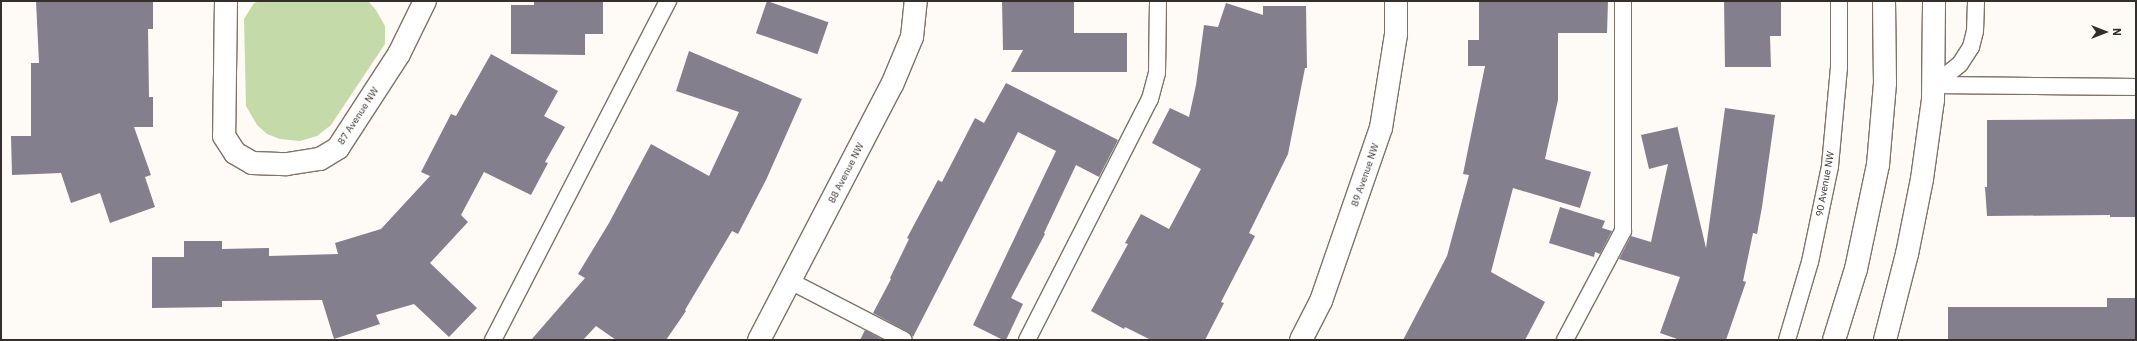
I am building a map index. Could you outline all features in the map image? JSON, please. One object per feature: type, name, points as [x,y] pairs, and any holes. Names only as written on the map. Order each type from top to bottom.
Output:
[{"type":"street","name":"87 Avenue NW","points":[[226,1],[224,136],[234,153],[252,163],[287,164],[320,158],[338,148],[399,54],[425,1]]},
{"type":"street","name":"88 Avenue NW","points":[[759,340],[892,85],[912,37],[916,1]]},
{"type":"street","name":"89 Avenue NW","points":[[1301,340],[1321,301],[1381,128],[1396,34],[1396,1]]},
{"type":"street","points":[[1834,340],[1856,269],[1878,165],[1885,84],[1884,1]]},
{"type":"street","points":[[1885,340],[1907,254],[1922,179],[1934,85],[1934,1]]},
{"type":"lane","points":[[493,340],[668,1]]},
{"type":"lane","points":[[1027,340],[1150,99],[1157,73],[1158,1]]},
{"type":"lane","points":[[1565,340],[1623,231],[1623,1]]},
{"type":"lane","name":"90 Avenue NW","points":[[1787,340],[1810,262],[1830,166],[1839,68],[1839,1]]},
{"type":"lane","points":[[1934,85],[1960,64],[1971,47],[1975,31],[1976,1]]},
{"type":"lane","points":[[1934,85],[2136,87]]},
{"type":"lane","points":[[790,281],[904,340]]},
{"type":"green space","points":[[261,1],[368,1],[376,10],[385,26],[385,44],[331,125],[317,136],[300,141],[280,139],[267,134],[257,125],[246,106],[244,19],[254,3]]},
{"type":"building","points":[[36,1],[153,1],[153,29],[148,29],[149,97],[153,97],[153,127],[134,127],[151,175],[145,177],[155,207],[110,223],[100,193],[71,203],[61,173],[12,175],[11,136],[31,136],[31,63],[39,63]]},
{"type":"building","points":[[534,1],[603,1],[603,34],[585,34],[585,55],[511,54],[511,5],[534,5]]},
{"type":"building","points":[[767,1],[828,22],[817,54],[756,33]]},
{"type":"building","points":[[1002,1],[1074,1],[1074,33],[1127,33],[1127,72],[1011,72],[1023,50],[1003,50]]},
{"type":"building","points":[[1479,1],[1608,1],[1607,33],[1558,33],[1558,100],[1545,159],[1591,172],[1580,208],[1513,188],[1491,272],[1545,302],[1525,340],[1403,340],[1447,256],[1469,175],[1463,174],[1485,66],[1468,66],[1468,40],[1479,40]]},
{"type":"building","points":[[1724,1],[1781,1],[1781,36],[1770,36],[1771,67],[1725,67]]},
{"type":"building","points":[[1226,3],[1263,15],[1263,6],[1306,6],[1307,68],[1305,68],[1288,154],[1249,233],[1255,236],[1221,302],[1224,303],[1205,340],[1151,340],[1125,327],[1124,329],[1091,311],[1128,244],[1125,243],[1141,214],[1169,229],[1201,169],[1152,143],[1170,108],[1189,117],[1196,85],[1204,25],[1218,27]]},
{"type":"building","points":[[689,51],[802,99],[766,180],[738,234],[732,231],[685,310],[686,311],[666,340],[616,340],[596,326],[583,340],[531,340],[585,278],[578,274],[609,223],[651,144],[709,176],[739,112],[676,91]]},
{"type":"building","points":[[491,54],[558,91],[544,116],[565,127],[545,162],[548,163],[531,195],[484,172],[461,215],[468,222],[430,263],[477,308],[449,337],[414,304],[376,315],[380,324],[334,339],[322,300],[222,301],[222,307],[152,308],[152,257],[184,257],[184,241],[222,241],[222,249],[269,248],[269,256],[338,254],[335,243],[381,229],[430,176],[421,172],[451,114],[456,116]]},
{"type":"building","points":[[1006,83],[1118,140],[1099,177],[1076,165],[1044,233],[1045,234],[1011,298],[1023,304],[1006,340],[1003,340],[973,325],[1056,151],[1018,132],[913,337],[908,332],[873,313],[891,279],[890,278],[909,239],[907,238],[938,180],[942,182],[975,118],[984,123]]},
{"type":"building","points":[[1725,108],[1775,115],[1757,234],[1753,233],[1743,281],[1746,282],[1726,340],[1680,340],[1660,333],[1680,277],[1619,259],[1631,236],[1651,242],[1668,164],[1649,169],[1641,135],[1677,127],[1677,125],[1706,248]]},
{"type":"building","points":[[2136,119],[2136,217],[2110,217],[2110,215],[1987,216],[1985,187],[1987,187],[1987,120]]},
{"type":"building","points":[[1560,207],[1605,221],[1602,228],[1612,231],[1600,254],[1595,252],[1594,257],[1549,243]]},
{"type":"building","points":[[2107,298],[2136,298],[2136,340],[1948,340],[1948,307],[2107,307]]},
{"type":"building","points":[[865,330],[883,340],[860,340]]}]
